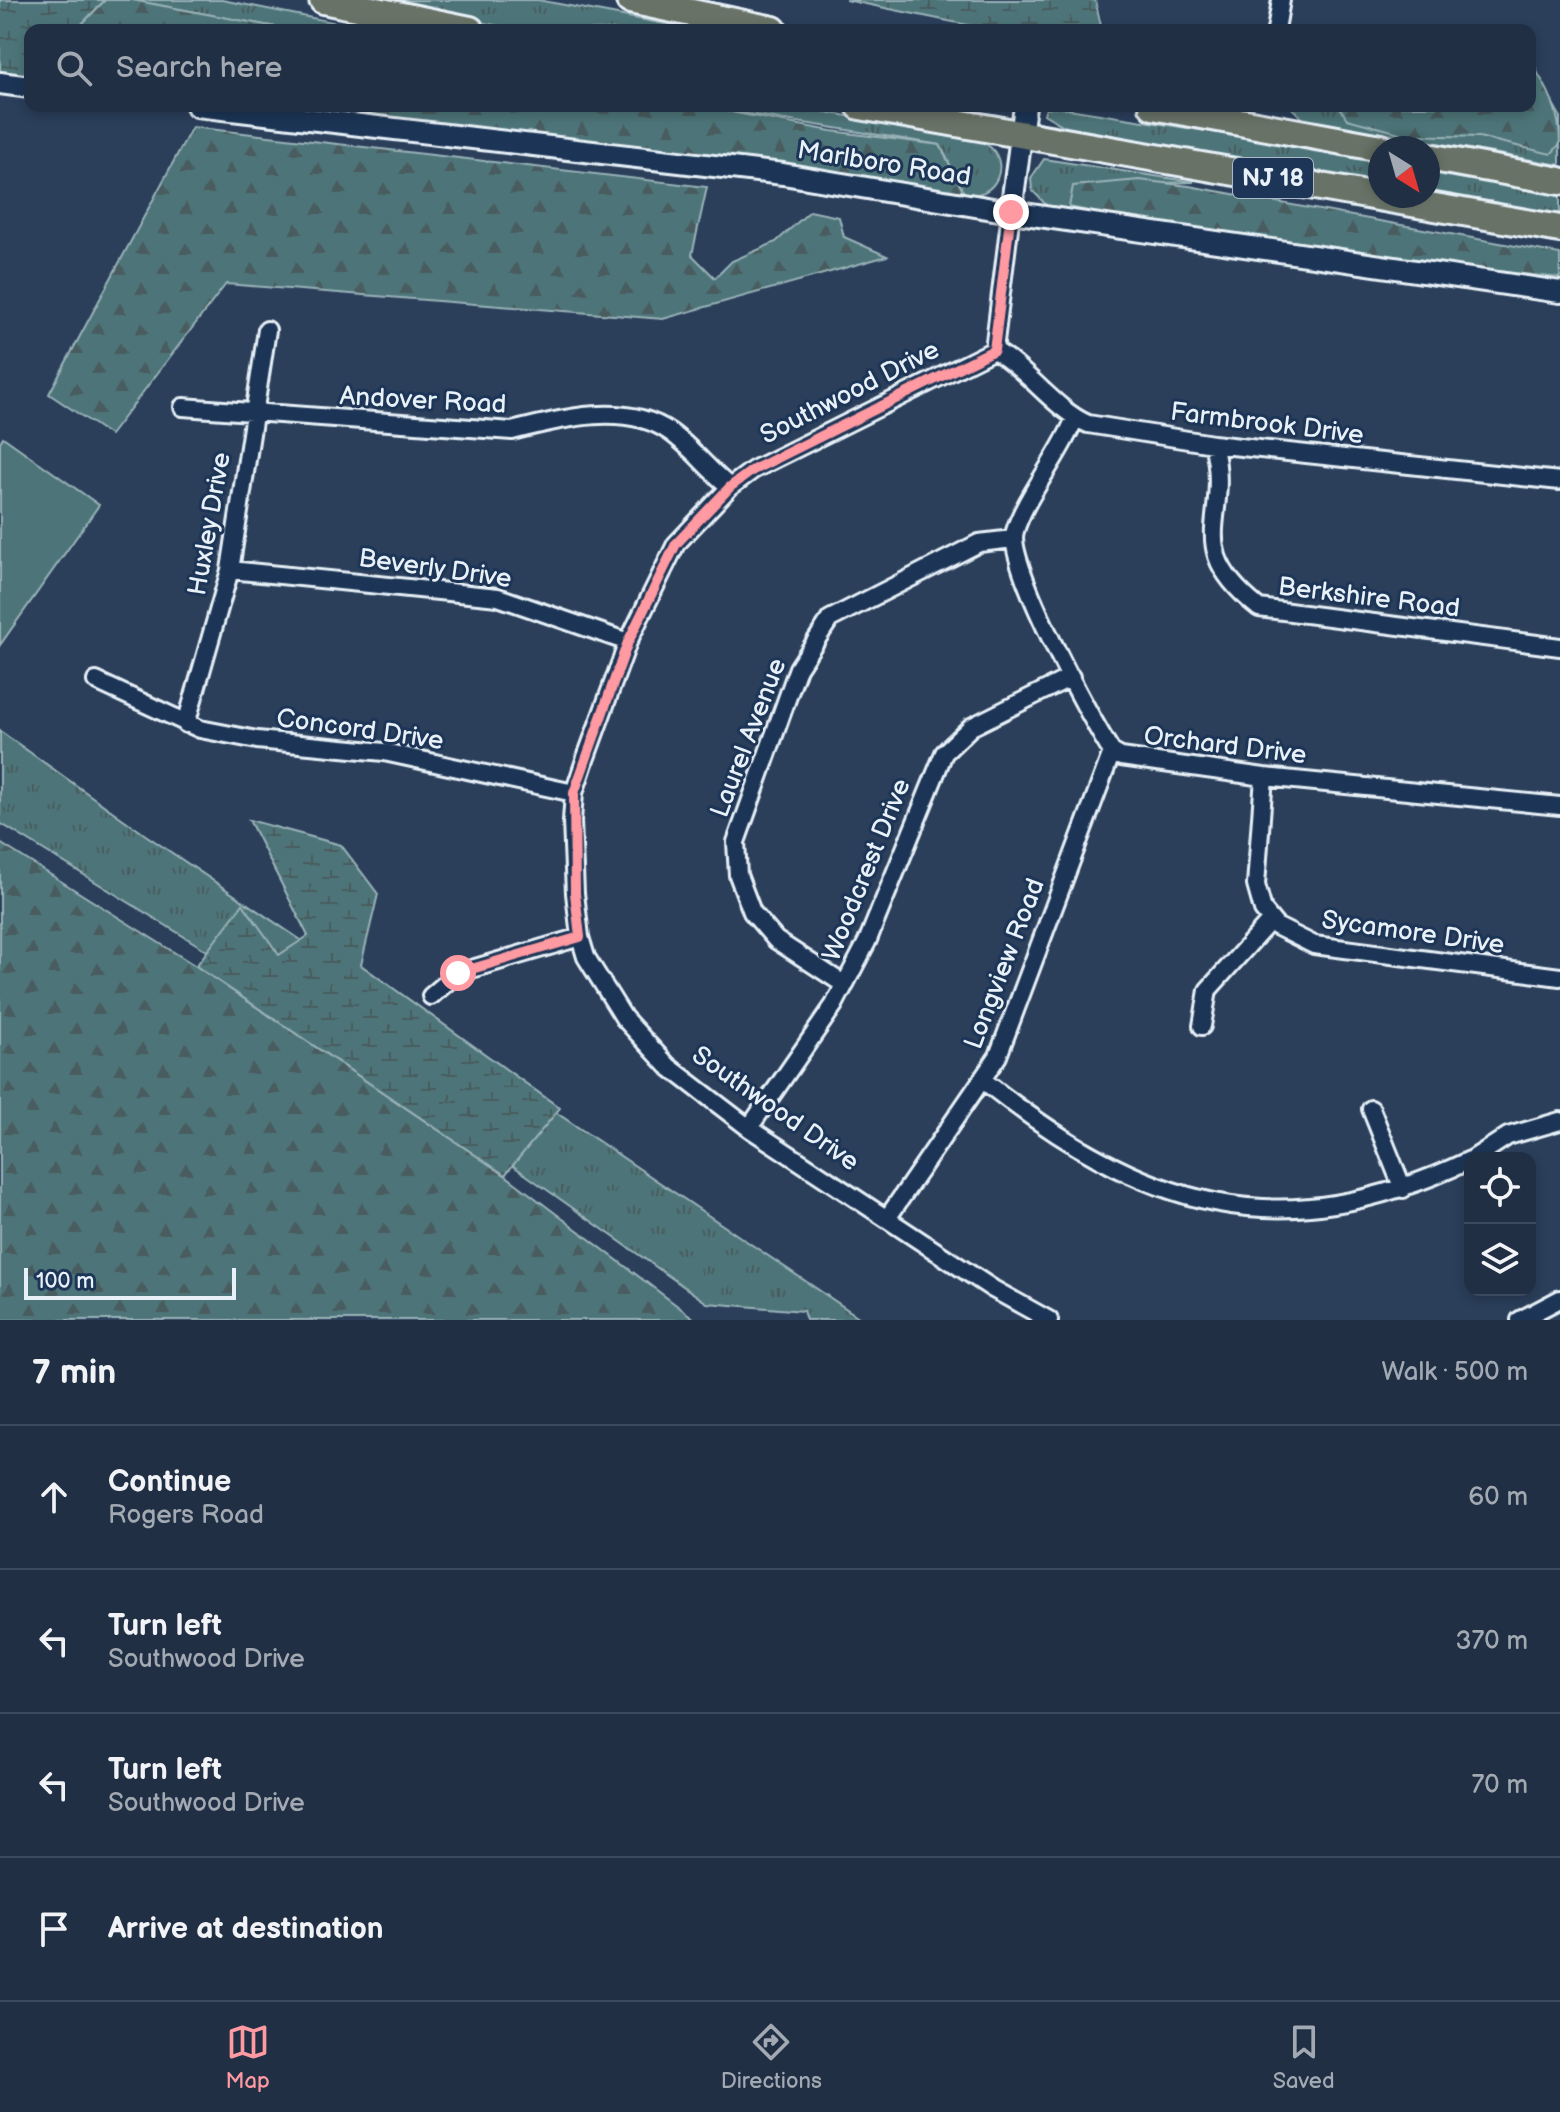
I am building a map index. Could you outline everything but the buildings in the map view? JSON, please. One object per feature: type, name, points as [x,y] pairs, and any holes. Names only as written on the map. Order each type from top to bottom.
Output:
[{"type":"highway","points":[[323,0],[441,24]]},
{"type":"highway","points":[[630,0],[744,24]]},
{"type":"highway","name":"NJ 18","points":[[891,112],[1560,229]]},
{"type":"highway","name":"NJ 18","points":[[1218,112],[1262,116],[1368,145]]},
{"type":"highway","points":[[1440,159],[1560,181]]},
{"type":"street","points":[[1276,24],[1278,1]]},
{"type":"street","points":[[0,83],[24,86]]},
{"type":"street","name":"Marlboro Road","points":[[249,112],[783,174],[1011,212],[1560,292]]},
{"type":"street","points":[[994,350],[1024,112]]},
{"type":"street","name":"Huxley Drive","points":[[186,724],[230,570],[267,330]]},
{"type":"street","name":"Farmbrook Drive","points":[[994,350],[1011,360],[1075,418],[1088,424],[1213,444],[1560,481]]},
{"type":"street","name":"Southwood Drive","points":[[994,350],[753,470],[730,487],[676,544],[628,642],[574,793],[575,893],[580,937],[586,957],[624,1018],[668,1066],[749,1128],[993,1289],[1049,1320]]},
{"type":"street","name":"Andover Road","points":[[183,407],[512,431],[555,421],[628,417],[668,430],[730,487]]},
{"type":"street","points":[[1013,539],[1015,528],[1075,418]]},
{"type":"street","name":"Berkshire Road","points":[[1213,444],[1220,468],[1212,536],[1219,564],[1232,586],[1259,608],[1560,647]]},
{"type":"street","name":"Orchard Drive","points":[[1013,539],[1015,556],[1071,677],[1112,752],[1121,757],[1264,777],[1560,806]]},
{"type":"street","name":"Laurel Avenue","points":[[845,985],[776,940],[752,912],[738,875],[736,842],[798,668],[830,619],[979,543],[1013,539]]},
{"type":"street","name":"Beverly Drive","points":[[230,570],[498,597],[628,642]]},
{"type":"street","name":"Woodcrest Drive","points":[[749,1128],[845,985],[867,942],[944,753],[971,727],[1071,677]]},
{"type":"street","name":"Concord Drive","points":[[96,681],[186,724],[257,740],[384,752],[574,793]]},
{"type":"street","name":"Longview Road","points":[[888,1217],[998,1056],[1112,752]]},
{"type":"street","points":[[1202,1026],[1208,990],[1269,922],[1256,885],[1264,777]]},
{"type":"street","name":"Sycamore Drive","points":[[1269,922],[1314,945],[1560,977]]},
{"type":"street","points":[[431,996],[458,973],[580,937]]},
{"type":"street","points":[[983,1080],[1108,1164],[1133,1178],[1185,1196],[1268,1209],[1344,1205],[1403,1189],[1464,1162]]},
{"type":"street","points":[[1371,1109],[1403,1189]]},
{"type":"street","points":[[1483,1152],[1508,1136],[1560,1121]]},
{"type":"street","points":[[1520,1320],[1558,1306]]},
{"type":"green space","points":[[0,0],[105,0],[82,24],[24,24],[24,75],[0,72]]},
{"type":"green space","points":[[105,0],[132,0],[260,24],[82,24]]},
{"type":"green space","points":[[131,0],[222,0],[342,24],[260,24]]},
{"type":"green space","points":[[361,0],[538,0],[665,24],[490,24]]},
{"type":"green space","points":[[846,0],[1095,0],[1101,24],[963,24]]},
{"type":"green space","points":[[1536,68],[1560,116],[1560,165],[1440,144],[1440,136],[1398,136],[1303,119],[1296,112],[1536,112]]},
{"type":"green space","points":[[1536,71],[1556,111],[1560,144],[1551,154],[1479,137],[1407,135],[1347,119],[1343,112],[1536,112]]},
{"type":"green space","points":[[333,112],[731,112],[831,131],[940,145],[964,193],[766,164]]},
{"type":"green space","points":[[736,112],[826,112],[973,140],[986,144],[998,160],[997,178],[992,186],[985,192],[964,193],[940,145]]},
{"type":"green space","points":[[1045,112],[1087,112],[1368,157],[1368,188],[1074,132]]},
{"type":"green space","points":[[192,127],[707,187],[692,255],[715,278],[732,261],[776,242],[810,211],[839,217],[844,237],[887,256],[663,319],[226,284],[110,435],[49,394]]},
{"type":"green space","points":[[1044,159],[1194,182],[1073,186],[1152,224],[1050,209],[1032,190],[1031,178]]},
{"type":"green space","points":[[1440,170],[1560,192],[1560,222],[1440,198]]},
{"type":"green space","points":[[1139,180],[1189,186],[1560,254],[1560,278],[1252,240],[1069,207],[1073,186]]},
{"type":"green space","points":[[3,437],[99,505],[0,645],[0,442]]},
{"type":"green space","points":[[0,731],[147,836],[863,1320],[806,1320],[803,1311],[707,1303],[222,960],[0,823]]},
{"type":"green space","points":[[249,820],[341,845],[378,894],[361,965],[560,1108],[505,1175],[196,966],[243,904],[279,955],[308,936]]},
{"type":"green space","points":[[0,843],[196,966],[505,1175],[696,1320],[0,1320]]},
{"type":"route","points":[[458,973],[488,961],[580,937],[575,893],[574,793],[628,642],[676,544],[730,487],[753,470],[994,350],[1011,212]]}]
